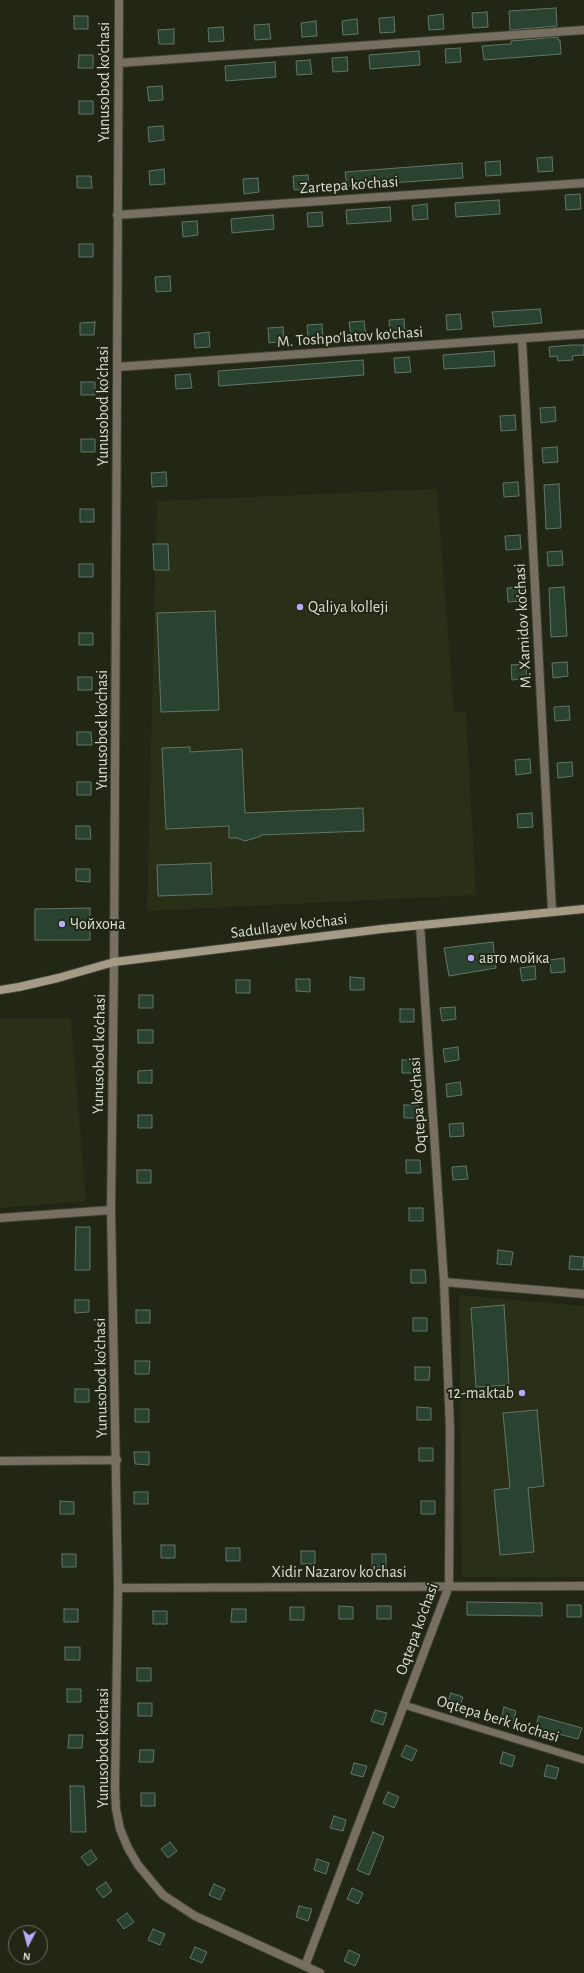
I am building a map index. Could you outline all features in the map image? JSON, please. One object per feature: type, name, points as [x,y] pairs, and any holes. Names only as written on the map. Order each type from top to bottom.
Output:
[{"type":"main road","name":"Sadullayev ko'chasi","points":[[0,990],[58,978],[114,962],[420,925],[584,909]]},
{"type":"street","name":"Yunusobod ko'chasi","points":[[119,0],[114,962],[111,1210],[117,1460],[118,1588],[115,1789],[120,1829],[128,1848],[138,1865],[163,1895],[195,1916],[320,1973]]},
{"type":"street","points":[[119,63],[584,30]]},
{"type":"street","name":"Zartepa ko'chasi","points":[[117,215],[584,183]]},
{"type":"street","name":"M. Toshpo'latov ko'chasi","points":[[117,367],[584,334]]},
{"type":"street","name":"M. Xamidov ko'chasi","points":[[522,339],[552,911]]},
{"type":"street","name":"Oqtepa ko'chasi","points":[[305,1966],[449,1586],[450,1428],[444,1282],[420,925]]},
{"type":"street","points":[[0,1218],[111,1210]]},
{"type":"street","points":[[444,1282],[584,1294]]},
{"type":"street","name":"Yunusobod ko'chasi","points":[[0,1461],[117,1460]]},
{"type":"street","name":"Xidir Nazarov ko'chasi","points":[[118,1588],[584,1586]]},
{"type":"lane","name":"Oqtepa berk ko'chasi","points":[[404,1705],[584,1760]]},
{"type":"shaded area","name":"Qaliya kolleji","points":[[437,489],[454,712],[466,712],[476,895],[147,911],[157,501]]},
{"type":"shaded area","points":[[71,1018],[86,1201],[0,1208],[0,1019]]},
{"type":"shaded area","name":"12-maktab","points":[[459,1295],[584,1306],[584,1577],[462,1577]]},
{"type":"building","points":[[556,8],[557,26],[510,30],[509,11]]},
{"type":"building","points":[[487,12],[488,27],[473,28],[472,13]]},
{"type":"building","points":[[443,14],[444,29],[429,30],[428,16]]},
{"type":"building","points":[[74,16],[88,16],[88,29],[74,29]]},
{"type":"building","points":[[394,17],[395,32],[380,33],[379,18]]},
{"type":"building","points":[[357,19],[358,34],[343,35],[342,21]]},
{"type":"building","points":[[316,21],[317,36],[302,37],[301,23]]},
{"type":"building","points":[[269,24],[271,39],[255,40],[254,25]]},
{"type":"building","points":[[223,27],[224,41],[209,42],[208,28]]},
{"type":"building","points":[[174,29],[174,44],[159,44],[158,30]]},
{"type":"building","points":[[558,37],[558,40],[560,40],[561,54],[484,60],[482,46],[511,44],[511,41]]},
{"type":"building","points":[[460,48],[461,62],[446,63],[445,49]]},
{"type":"building","points":[[419,51],[420,65],[370,69],[369,55]]},
{"type":"building","points":[[79,55],[93,55],[93,68],[78,68]]},
{"type":"building","points":[[347,57],[348,71],[333,72],[332,58]]},
{"type":"building","points":[[310,60],[312,74],[297,75],[296,61]]},
{"type":"building","points":[[275,62],[276,77],[226,81],[225,66]]},
{"type":"building","points":[[162,86],[163,100],[149,101],[147,87]]},
{"type":"building","points":[[79,101],[93,101],[93,114],[79,114]]},
{"type":"building","points":[[163,126],[164,140],[149,142],[148,127]]},
{"type":"building","points":[[552,157],[553,171],[538,172],[537,158]]},
{"type":"building","points":[[500,161],[501,175],[486,176],[485,162]]},
{"type":"building","points":[[462,163],[463,178],[347,186],[345,172]]},
{"type":"building","points":[[164,169],[165,184],[150,185],[149,171]]},
{"type":"building","points":[[308,175],[309,189],[294,190],[293,176]]},
{"type":"building","points":[[77,176],[91,176],[92,188],[77,188]]},
{"type":"building","points":[[258,178],[259,192],[244,194],[243,179]]},
{"type":"building","points":[[580,194],[581,209],[566,210],[565,195]]},
{"type":"building","points":[[499,200],[500,214],[456,217],[455,203]]},
{"type":"building","points":[[427,204],[428,219],[413,220],[412,206]]},
{"type":"building","points":[[390,207],[391,221],[347,224],[346,210]]},
{"type":"building","points":[[322,212],[323,226],[308,227],[307,213]]},
{"type":"building","points":[[273,215],[274,229],[232,233],[231,219]]},
{"type":"building","points":[[197,221],[198,235],[183,237],[182,222]]},
{"type":"building","points":[[79,244],[93,244],[93,257],[79,257]]},
{"type":"building","points":[[170,276],[171,291],[156,292],[155,277]]},
{"type":"building","points":[[540,309],[542,323],[494,327],[492,312]]},
{"type":"building","points":[[460,314],[462,329],[447,330],[446,315]]},
{"type":"building","points":[[404,319],[405,333],[390,334],[389,320]]},
{"type":"building","points":[[364,321],[366,336],[351,337],[349,322]]},
{"type":"building","points":[[95,322],[94,335],[80,335],[80,323]]},
{"type":"building","points":[[322,324],[323,338],[308,340],[307,325]]},
{"type":"building","points":[[283,327],[284,341],[269,343],[268,328]]},
{"type":"building","points":[[209,332],[210,347],[195,348],[194,334]]},
{"type":"building","points":[[584,345],[584,355],[572,356],[573,360],[558,361],[557,356],[550,357],[549,347]]},
{"type":"building","points":[[494,351],[495,366],[444,369],[443,355]]},
{"type":"building","points":[[409,357],[411,372],[395,373],[394,358]]},
{"type":"building","points":[[363,360],[364,375],[219,386],[218,371]]},
{"type":"building","points":[[190,374],[192,388],[176,389],[175,375]]},
{"type":"building","points":[[81,382],[95,382],[95,395],[81,395]]},
{"type":"building","points":[[555,407],[556,421],[541,423],[540,408]]},
{"type":"building","points":[[515,415],[516,430],[501,431],[500,416]]},
{"type":"building","points":[[81,439],[95,439],[95,452],[81,452]]},
{"type":"building","points":[[557,447],[558,462],[543,463],[542,448]]},
{"type":"building","points":[[166,472],[167,486],[152,487],[151,473]]},
{"type":"building","points":[[518,482],[519,496],[504,497],[503,483]]},
{"type":"building","points":[[559,484],[561,528],[546,529],[544,485]]},
{"type":"building","points":[[80,509],[94,509],[94,522],[80,522]]},
{"type":"building","points":[[520,535],[521,549],[506,550],[505,536]]},
{"type":"building","points":[[153,544],[168,544],[169,570],[154,570]]},
{"type":"building","points":[[562,551],[563,565],[548,566],[547,552]]},
{"type":"building","points":[[79,564],[93,564],[93,577],[79,577]]},
{"type":"building","points":[[522,587],[524,601],[508,602],[507,588]]},
{"type":"building","points":[[564,587],[567,636],[551,637],[549,588]]},
{"type":"building","points":[[215,611],[219,710],[161,712],[157,613]]},
{"type":"building","points":[[79,633],[93,633],[93,645],[79,645]]},
{"type":"building","points":[[567,662],[568,676],[553,678],[552,663]]},
{"type":"building","points":[[526,664],[527,678],[512,680],[511,665]]},
{"type":"building","points":[[78,677],[92,677],[92,690],[78,690]]},
{"type":"building","points":[[569,706],[570,720],[555,721],[554,707]]},
{"type":"building","points":[[77,732],[91,732],[92,745],[77,745]]},
{"type":"building","points":[[190,747],[190,752],[242,749],[245,813],[363,808],[364,831],[260,835],[261,836],[245,841],[237,838],[229,838],[229,826],[166,829],[162,748]]},
{"type":"building","points":[[530,759],[531,773],[516,775],[515,760]]},
{"type":"building","points":[[572,762],[573,776],[558,778],[557,763]]},
{"type":"building","points":[[77,782],[91,782],[91,795],[77,795]]},
{"type":"building","points":[[532,813],[533,827],[518,828],[517,814]]},
{"type":"building","points":[[76,826],[90,826],[91,839],[76,839]]},
{"type":"building","points":[[211,863],[212,894],[158,896],[157,865]]},
{"type":"building","points":[[76,869],[90,869],[90,882],[76,881]]},
{"type":"building","name":"Чойхона","points":[[90,908],[90,940],[35,940],[35,909]]},
{"type":"building","name":"авто мойка","points":[[493,942],[496,968],[449,976],[444,948]]},
{"type":"building","points":[[564,958],[565,972],[551,973],[550,960]]},
{"type":"building","points":[[535,966],[536,979],[522,981],[520,968]]},
{"type":"building","points":[[350,977],[364,978],[364,990],[350,990]]},
{"type":"building","points":[[296,979],[310,979],[310,992],[296,991]]},
{"type":"building","points":[[236,980],[250,980],[250,993],[236,993]]},
{"type":"building","points":[[139,995],[153,995],[153,1008],[139,1008]]},
{"type":"building","points":[[455,1007],[456,1019],[442,1021],[440,1008]]},
{"type":"building","points":[[400,1009],[414,1009],[414,1022],[400,1022]]},
{"type":"building","points":[[138,1030],[153,1030],[153,1043],[138,1043]]},
{"type":"building","points":[[458,1047],[459,1060],[445,1062],[443,1049]]},
{"type":"building","points":[[402,1060],[416,1060],[416,1073],[402,1073]]},
{"type":"building","points":[[152,1070],[152,1083],[138,1083],[138,1071]]},
{"type":"building","points":[[460,1082],[462,1095],[447,1097],[446,1084]]},
{"type":"building","points":[[404,1105],[418,1105],[418,1118],[404,1118]]},
{"type":"building","points":[[138,1115],[152,1115],[152,1128],[138,1128]]},
{"type":"building","points":[[463,1123],[464,1136],[450,1137],[449,1124]]},
{"type":"building","points":[[406,1160],[420,1160],[421,1173],[406,1173]]},
{"type":"building","points":[[466,1166],[468,1179],[453,1180],[452,1167]]},
{"type":"building","points":[[137,1170],[151,1170],[151,1183],[137,1183]]},
{"type":"building","points":[[409,1208],[423,1208],[423,1221],[409,1221]]},
{"type":"building","points":[[76,1227],[90,1227],[90,1270],[75,1270]]},
{"type":"building","points":[[498,1250],[513,1252],[511,1265],[497,1264]]},
{"type":"building","points":[[570,1256],[584,1257],[583,1270],[569,1269]]},
{"type":"building","points":[[411,1270],[425,1270],[426,1283],[411,1283]]},
{"type":"building","points":[[75,1300],[89,1300],[89,1312],[75,1313]]},
{"type":"building","points":[[504,1305],[509,1385],[476,1387],[471,1308]]},
{"type":"building","points":[[136,1310],[150,1310],[150,1323],[136,1323]]},
{"type":"building","points":[[413,1318],[427,1318],[427,1331],[413,1331]]},
{"type":"building","points":[[135,1361],[150,1361],[149,1374],[135,1374]]},
{"type":"building","points":[[415,1367],[430,1367],[429,1380],[415,1380]]},
{"type":"building","points":[[75,1389],[89,1389],[89,1402],[75,1402]]},
{"type":"building","points":[[417,1407],[431,1408],[431,1420],[417,1420]]},
{"type":"building","points":[[135,1409],[149,1409],[149,1422],[135,1422]]},
{"type":"building","points":[[537,1410],[544,1486],[528,1488],[534,1552],[500,1555],[494,1490],[510,1488],[503,1413]]},
{"type":"building","points":[[419,1448],[433,1448],[433,1461],[419,1461]]},
{"type":"building","points":[[134,1452],[149,1452],[149,1465],[135,1464]]},
{"type":"building","points":[[134,1492],[148,1492],[148,1504],[134,1504]]},
{"type":"building","points":[[60,1501],[74,1502],[74,1514],[60,1514]]},
{"type":"building","points":[[421,1501],[435,1501],[435,1514],[421,1514]]},
{"type":"building","points":[[161,1545],[175,1545],[175,1558],[161,1558]]},
{"type":"building","points":[[226,1548],[240,1548],[240,1561],[226,1561]]},
{"type":"building","points":[[301,1551],[315,1551],[315,1564],[301,1564]]},
{"type":"building","points":[[62,1554],[76,1554],[76,1567],[62,1567]]},
{"type":"building","points":[[372,1554],[386,1554],[386,1567],[372,1567]]},
{"type":"building","points":[[467,1602],[542,1603],[542,1616],[467,1615]]},
{"type":"building","points":[[567,1605],[581,1605],[581,1617],[567,1617]]},
{"type":"building","points":[[339,1606],[353,1607],[353,1619],[339,1619]]},
{"type":"building","points":[[377,1606],[391,1606],[391,1619],[377,1619]]},
{"type":"building","points":[[290,1607],[304,1607],[304,1620],[290,1620]]},
{"type":"building","points":[[64,1609],[78,1609],[78,1622],[64,1622]]},
{"type":"building","points":[[232,1609],[246,1609],[246,1622],[231,1622]]},
{"type":"building","points":[[153,1611],[167,1611],[167,1624],[153,1624]]},
{"type":"building","points":[[65,1647],[80,1647],[80,1660],[65,1660]]},
{"type":"building","points":[[137,1668],[151,1668],[151,1681],[137,1681]]},
{"type":"building","points":[[67,1689],[81,1689],[81,1702],[67,1702]]},
{"type":"building","points":[[451,1693],[463,1697],[459,1708],[447,1704]]},
{"type":"building","points":[[138,1703],[152,1703],[152,1716],[138,1716]]},
{"type":"building","points":[[504,1707],[516,1711],[513,1722],[501,1719]]},
{"type":"building","points":[[375,1710],[387,1713],[383,1725],[371,1721]]},
{"type":"building","points":[[539,1716],[582,1728],[578,1739],[535,1728]]},
{"type":"building","points":[[69,1735],[83,1735],[82,1748],[68,1748]]},
{"type":"building","points":[[406,1745],[417,1750],[412,1761],[401,1756]]},
{"type":"building","points":[[140,1750],[154,1750],[153,1762],[139,1762]]},
{"type":"building","points":[[503,1752],[515,1756],[512,1767],[500,1763]]},
{"type":"building","points":[[354,1763],[367,1766],[363,1777],[351,1774]]},
{"type":"building","points":[[547,1765],[559,1768],[556,1779],[544,1776]]},
{"type":"building","points":[[70,1786],[84,1786],[86,1832],[71,1832]]},
{"type":"building","points":[[388,1792],[399,1797],[394,1808],[383,1803]]},
{"type":"building","points":[[141,1793],[155,1793],[155,1806],[141,1806]]},
{"type":"building","points":[[334,1816],[346,1820],[343,1831],[330,1828]]},
{"type":"building","points":[[373,1832],[384,1837],[369,1875],[357,1870]]},
{"type":"building","points":[[170,1842],[177,1851],[168,1858],[161,1849]]},
{"type":"building","points":[[91,1850],[97,1859],[88,1866],[81,1857]]},
{"type":"building","points":[[317,1859],[329,1863],[326,1874],[314,1870]]},
{"type":"building","points":[[106,1882],[112,1891],[103,1898],[96,1889]]},
{"type":"building","points":[[214,1884],[225,1889],[220,1900],[209,1895]]},
{"type":"building","points":[[352,1888],[363,1893],[358,1904],[347,1899]]},
{"type":"building","points":[[299,1906],[312,1909],[308,1921],[296,1917]]},
{"type":"building","points":[[127,1913],[134,1922],[124,1929],[117,1920]]},
{"type":"building","points":[[153,1929],[165,1934],[160,1945],[148,1940]]},
{"type":"building","points":[[195,1947],[207,1952],[202,1963],[190,1958]]},
{"type":"building","points":[[349,1950],[360,1955],[355,1966],[344,1961]]},
{"type":"place","name":"Qaliya kolleji","points":[[300,607]]},
{"type":"place","name":"Чойхона","points":[[62,924]]},
{"type":"place","name":"авто мойка","points":[[471,958]]},
{"type":"place","name":"12-maktab","points":[[522,1393]]}]
